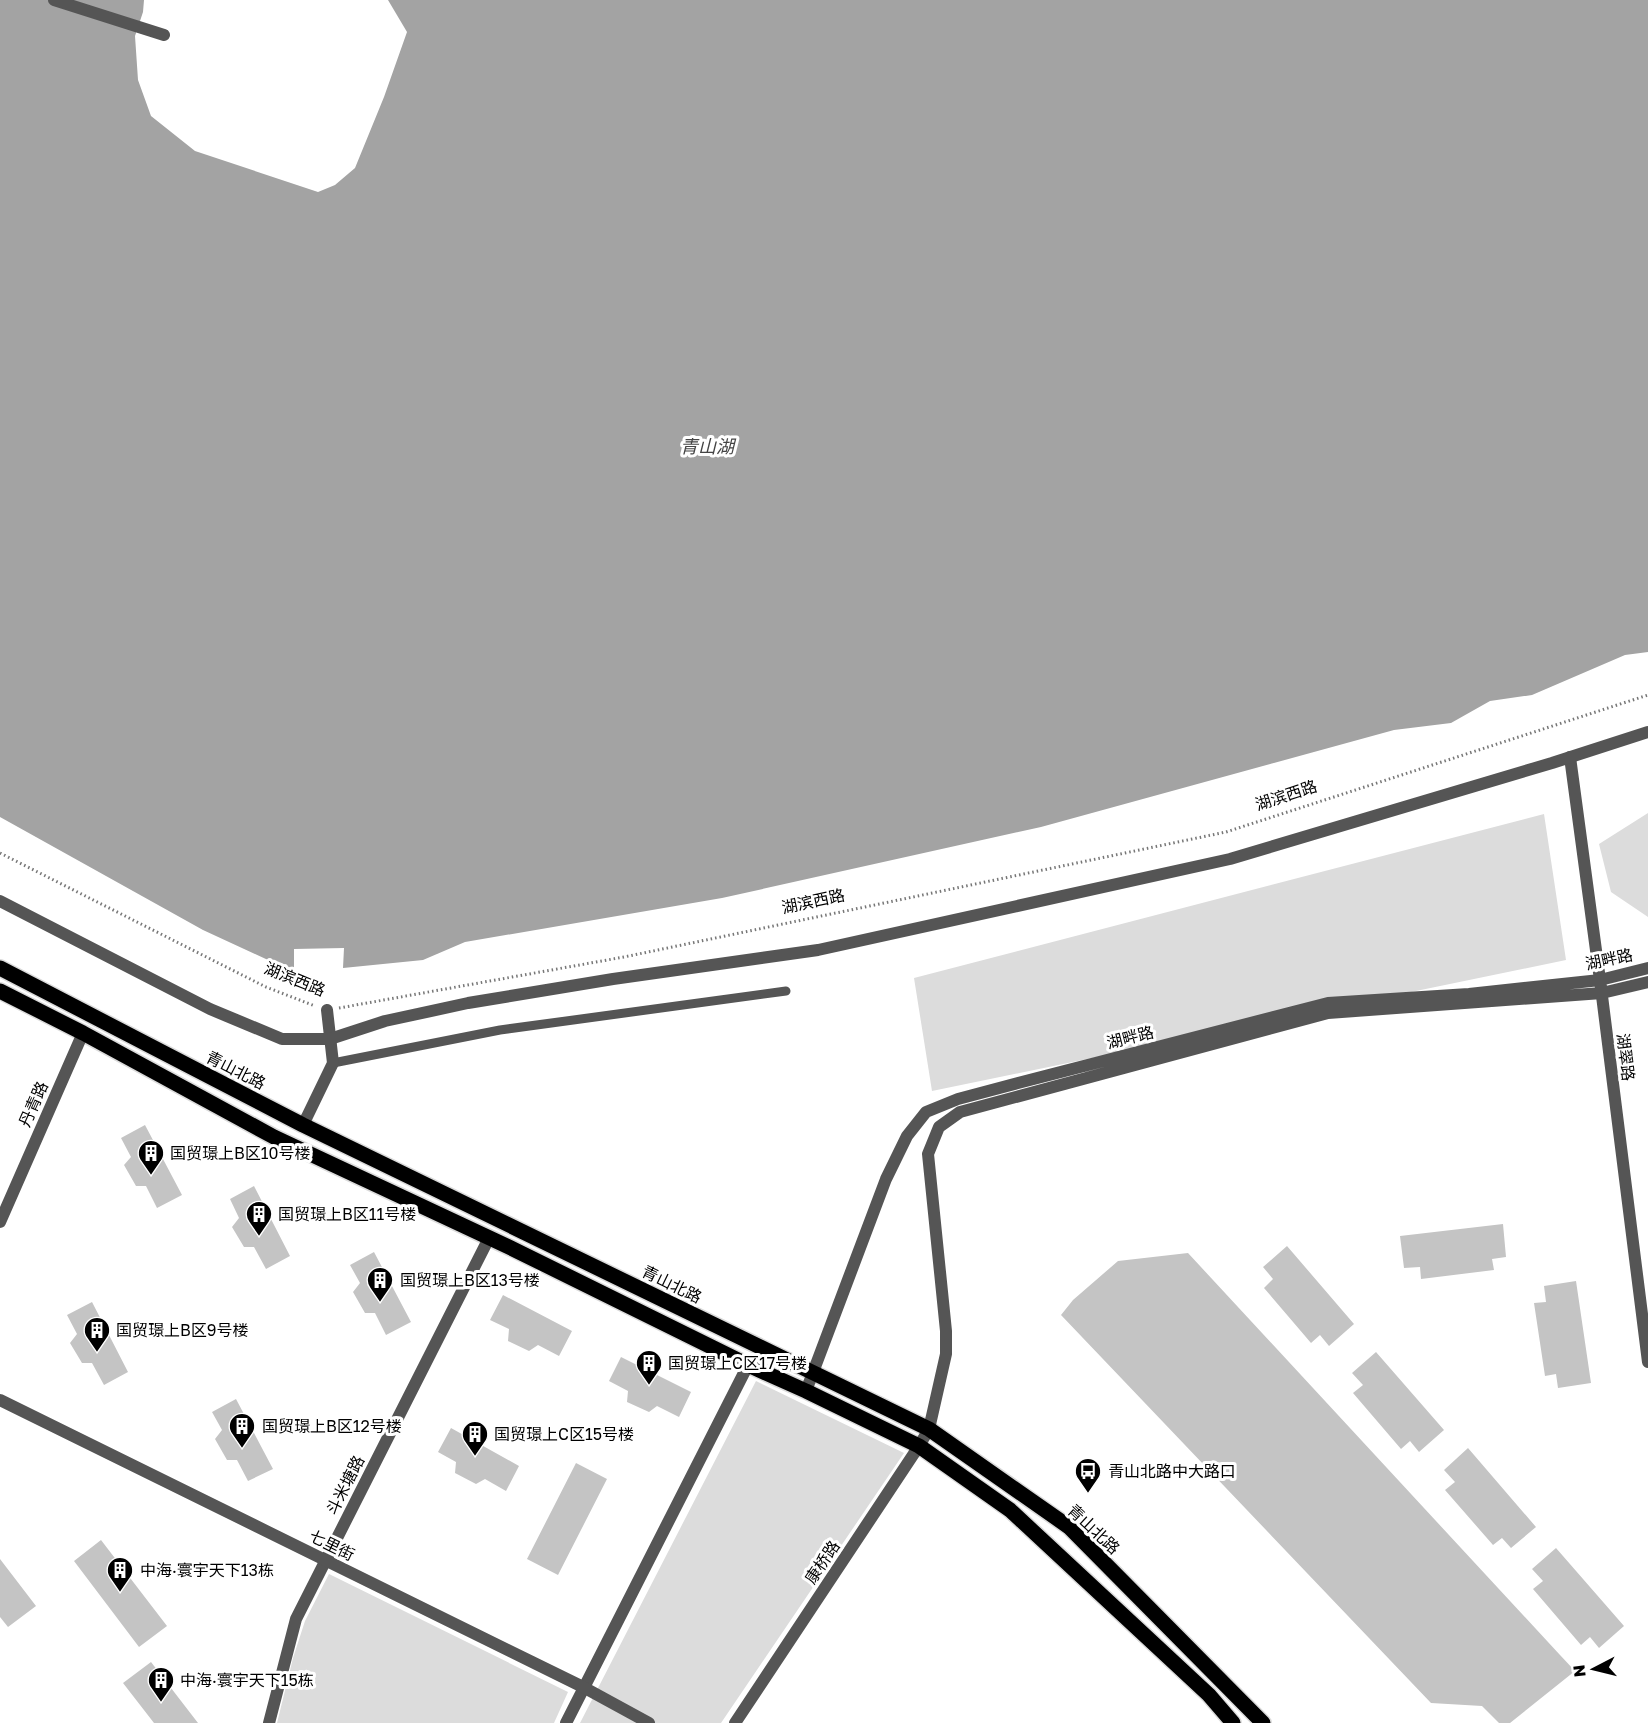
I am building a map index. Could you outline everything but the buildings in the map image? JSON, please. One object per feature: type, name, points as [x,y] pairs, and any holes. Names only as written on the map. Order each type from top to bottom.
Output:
[{"type":"main road","name":"青山北路","points":[[0,968],[303,1125],[813,1372],[930,1423],[1070,1527],[1263,1723]]},
{"type":"main road","points":[[0,991],[83,1033],[274,1137],[489,1238],[919,1446],[1010,1510],[1209,1695],[1233,1723]]},
{"type":"street","points":[[54,0],[164,35]]},
{"type":"street","points":[[0,901],[210,1009],[282,1039],[330,1039],[385,1021],[468,1003],[613,979],[818,950],[1230,859],[1648,732]]},
{"type":"street","name":"湖翠路","points":[[1570,757],[1648,1362]]},
{"type":"street","name":"湖畔路","points":[[806,1391],[886,1179],[907,1136],[926,1112],[958,1099],[1008,1085],[1328,1003],[1469,994],[1600,980],[1648,968]]},
{"type":"street","name":"湖畔路","points":[[930,1423],[946,1354],[946,1331],[928,1154],[939,1127],[960,1112],[1328,1013],[1602,993],[1648,982]]},
{"type":"street","points":[[303,1125],[333,1063],[327,1010]]},
{"type":"street","name":"丹青路","points":[[0,1222],[83,1033]]},
{"type":"street","name":"斗米塘路","points":[[269,1723],[296,1619],[489,1238]]},
{"type":"street","points":[[566,1723],[748,1365]]},
{"type":"street","name":"七里街","points":[[0,1400],[583,1688],[649,1723]]},
{"type":"street","name":"康桥路","points":[[735,1723],[919,1446],[930,1423]]},
{"type":"lane","points":[[333,1063],[500,1030],[786,991]]},
{"type":"path","name":"湖滨西路","points":[[0,853],[266,987],[327,1010],[624,957],[1226,832],[1648,695]]},
{"type":"shaded area","points":[[1648,813],[1648,917],[1611,892],[1599,844]]},
{"type":"shaded area","points":[[1544,814],[1566,960],[932,1091],[914,978]]},
{"type":"shaded area","points":[[756,1381],[904,1453],[721,1723],[580,1723]]},
{"type":"shaded area","points":[[329,1574],[568,1692],[554,1723],[277,1723],[305,1621]]},
{"type":"water","name":"青山湖","points":[[0,0],[144,0],[143,12],[135,36],[138,80],[151,116],[195,151],[318,192],[335,185],[355,168],[384,97],[407,32],[388,0],[1648,0],[1648,652],[1625,655],[1532,695],[1490,701],[1451,723],[1394,730],[1041,827],[722,898],[465,942],[423,960],[343,968],[344,948],[294,949],[294,972],[203,930],[0,817]]},
{"type":"place","name":"国贸璟上B区10号楼","points":[[151,1176]]},
{"type":"place","name":"国贸璟上B区11号楼","points":[[259,1237]]},
{"type":"place","name":"国贸璟上B区13号楼","points":[[380,1303]]},
{"type":"place","name":"国贸璟上B区9号楼","points":[[97,1353]]},
{"type":"place","name":"国贸璟上C区17号楼","points":[[649,1386]]},
{"type":"place","name":"国贸璟上B区12号楼","points":[[242,1449]]},
{"type":"place","name":"国贸璟上C区15号楼","points":[[475,1457]]},
{"type":"place","name":"青山北路中大路口","points":[[1088,1494]]},
{"type":"place","name":"中海·寰宇天下13栋","points":[[120,1593]]},
{"type":"place","name":"中海·寰宇天下15栋","points":[[161,1703]]}]
